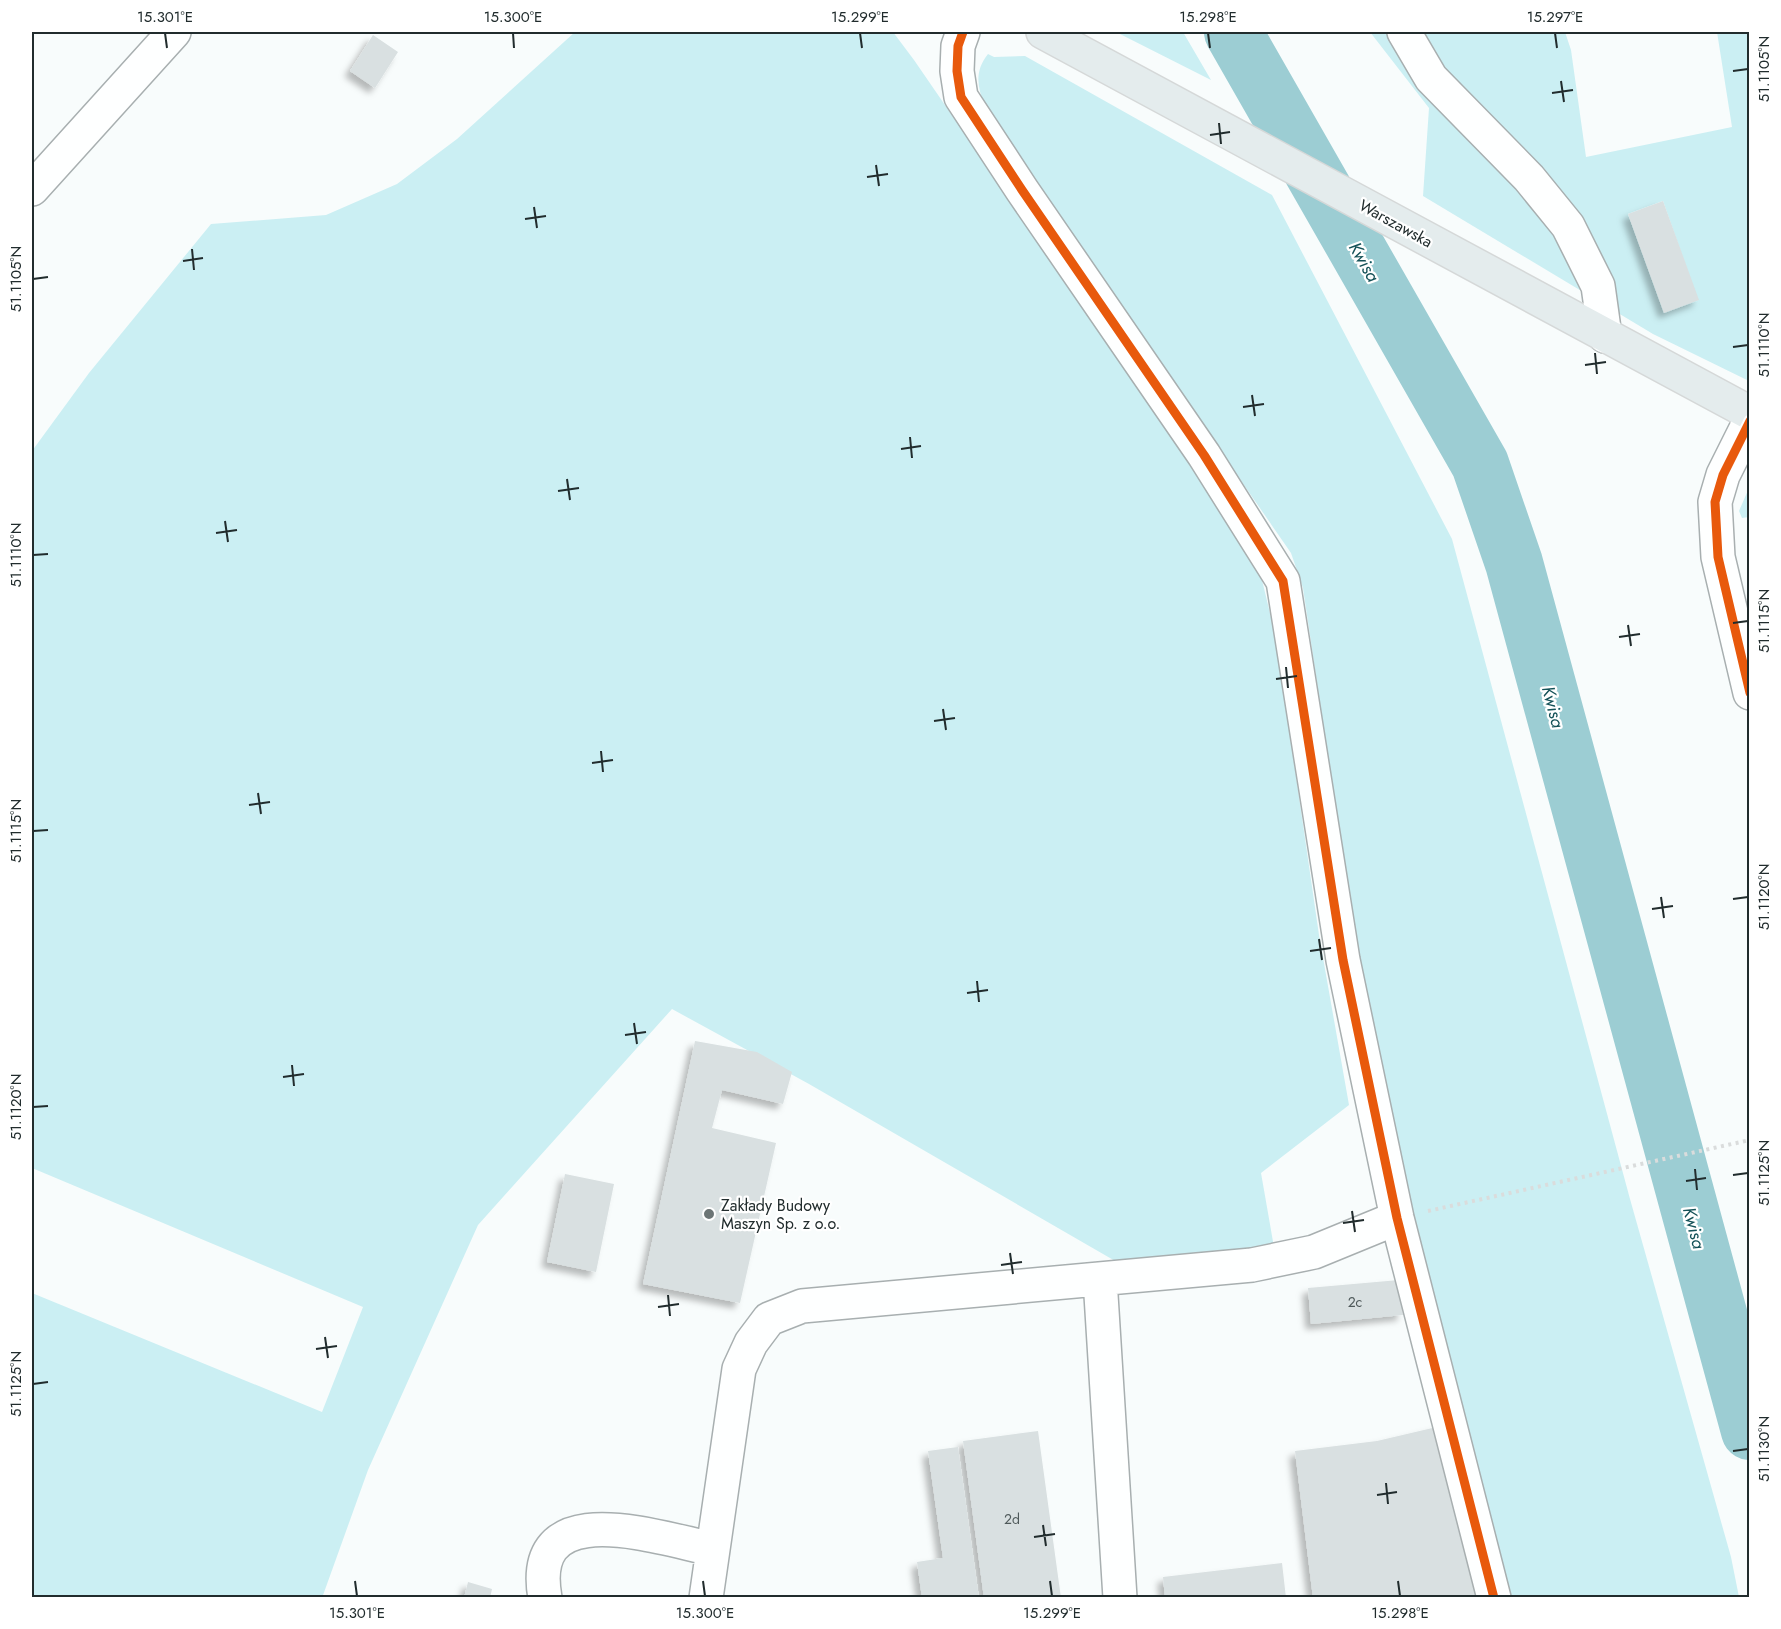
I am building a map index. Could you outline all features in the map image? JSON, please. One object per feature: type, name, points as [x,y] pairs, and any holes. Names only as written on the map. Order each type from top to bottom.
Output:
[{"type":"main road","name":"Warszawska","points":[[1043,32],[1749,413]]},
{"type":"street","points":[[32,189],[174,32]]},
{"type":"street","points":[[963,32],[958,46],[957,71],[961,97],[1234,500],[1283,581],[1343,960],[1397,1218],[1494,1598]]},
{"type":"street","points":[[1404,32],[1431,78],[1528,178],[1568,225],[1598,286],[1595,331]]},
{"type":"street","points":[[1749,421],[1723,475],[1715,502],[1718,557],[1749,693]]},
{"type":"street","points":[[706,1598],[739,1369],[751,1343],[769,1319],[802,1306],[1100,1279],[1284,1259],[1314,1252],[1397,1218]]},
{"type":"street","points":[[1100,1279],[1120,1598]]},
{"type":"street","points":[[545,1598],[542,1581],[546,1555],[562,1538],[585,1529],[609,1529],[713,1549]]},
{"type":"path","points":[[1397,1218],[1749,1140]]},
{"type":"shaded area","points":[[575,32],[893,32],[914,60],[1206,485],[1262,580],[1276,638],[1319,935],[1349,1105],[1261,1173],[1275,1253],[1129,1269],[809,1084],[672,1009],[478,1225],[368,1470],[322,1598],[32,1597],[32,1293],[322,1412],[363,1307],[32,1168],[32,451],[89,373],[211,224],[326,215],[397,184],[457,139]]},
{"type":"shaded area","points":[[1116,32],[1183,32],[1211,80]]},
{"type":"shaded area","points":[[1370,32],[1565,32],[1571,50],[1586,157],[1732,127],[1717,32],[1749,32],[1749,381],[1653,334],[1423,196],[1429,108]],"holes":[[[1663,201],[1698,300],[1664,312],[1628,214]]]},
{"type":"shaded area","points":[[988,54],[994,57],[1025,56],[1272,195],[1452,539],[1630,1199],[1731,1557],[1739,1597],[1504,1597],[1414,1244],[1352,920],[1303,588],[1291,553],[998,130],[980,92],[979,73]]},
{"type":"shaded area","points":[[1749,488],[1749,517],[1742,518],[1739,511]]},
{"type":"building","points":[[373,35],[398,52],[375,88],[350,71]]},
{"type":"building","points":[[1663,201],[1699,300],[1664,313],[1628,214]]},
{"type":"building","name":"Zakłady Budowy Maszyn Sp. z o.o.","points":[[695,1041],[757,1052],[792,1072],[783,1104],[722,1090],[712,1128],[776,1143],[740,1303],[643,1284]]},
{"type":"building","points":[[565,1174],[614,1184],[596,1272],[547,1262]]},
{"type":"building","points":[[1399,1280],[1403,1315],[1311,1324],[1308,1288]]},
{"type":"building","points":[[1441,1426],[1480,1598],[1313,1598],[1295,1451],[1377,1441]]},
{"type":"building","points":[[1038,1431],[1061,1598],[984,1598],[963,1441]]},
{"type":"building","points":[[958,1447],[979,1598],[922,1598],[917,1562],[943,1558],[928,1451]]},
{"type":"building","points":[[1282,1563],[1286,1598],[1165,1598],[1163,1577]]},
{"type":"building","points":[[468,1582],[492,1589],[490,1598],[464,1598]]},
{"type":"waterway","name":"Kwisa","points":[[1233,32],[1480,464],[1514,563],[1750,1431]]},
{"type":"waterway","points":[[1250,61],[1261,32]]},
{"type":"cycle path","points":[[963,32],[958,46],[957,71],[961,97],[1204,455],[1283,581],[1343,960],[1397,1218],[1494,1598]]},
{"type":"cycle path","points":[[1750,421],[1723,475],[1715,502],[1718,557],[1750,693]]},
{"type":"place","name":"Zakłady Budowy Maszyn Sp. z o.o.","points":[[709,1214]]}]
